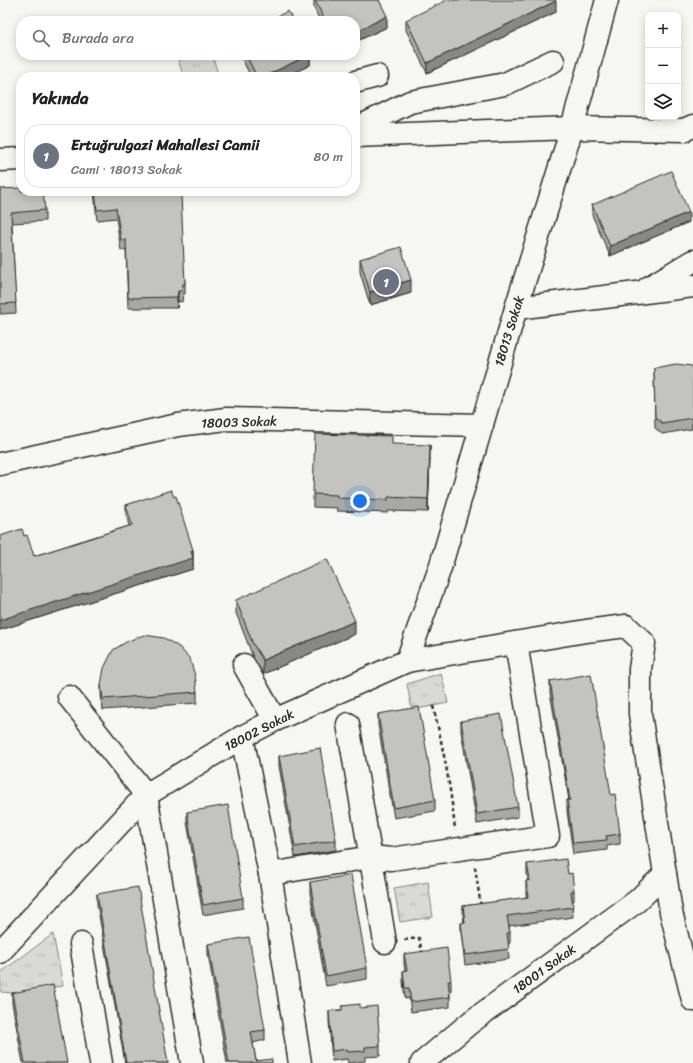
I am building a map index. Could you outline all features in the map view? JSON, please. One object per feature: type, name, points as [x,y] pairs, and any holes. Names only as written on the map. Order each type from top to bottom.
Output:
[{"type":"street","name":"18013 Sokak","points":[[407,662],[440,568],[516,308],[572,128],[607,0]]},
{"type":"street","points":[[360,127],[410,102],[505,84],[553,61]]},
{"type":"street","points":[[360,81],[377,76]]},
{"type":"street","points":[[360,136],[572,128],[684,130],[693,126]]},
{"type":"street","points":[[0,160],[16,159]]},
{"type":"street","points":[[641,292],[693,261]]},
{"type":"street","points":[[516,308],[693,286]]},
{"type":"street","name":"18003 Sokak","points":[[0,464],[178,425],[226,419],[482,425]]},
{"type":"street","name":"18002 Sokak","points":[[0,952],[146,795],[242,737],[275,720],[407,662],[586,631],[626,626],[644,643],[640,669],[640,714],[664,874]]},
{"type":"street","points":[[270,874],[371,857],[391,859],[548,836],[516,643]]},
{"type":"street","points":[[244,666],[275,720]]},
{"type":"street","points":[[69,697],[146,795],[192,1063]]},
{"type":"street","points":[[348,724],[385,942]]},
{"type":"street","points":[[242,737],[270,874],[300,1063]]},
{"type":"street","points":[[664,874],[693,1000]]},
{"type":"street","name":"18001 Sokak","points":[[422,1063],[471,1022],[637,901],[664,874]]},
{"type":"street","points":[[81,944],[101,1063]]},
{"type":"path","points":[[433,706],[444,750],[452,798],[482,914]]},
{"type":"path","points":[[385,942],[420,938],[422,954]]},
{"type":"green space","points":[[178,60],[214,60],[217,72],[182,72]]},
{"type":"green space","points":[[441,673],[448,703],[412,710],[407,684]]},
{"type":"green space","points":[[428,882],[433,917],[400,922],[394,888]]},
{"type":"green space","points":[[53,934],[63,986],[13,993],[1,992],[0,973]]},
{"type":"building","points":[[315,0],[379,0],[387,16],[360,30],[360,16],[323,16]]},
{"type":"building","points":[[447,0],[556,1],[427,63],[406,20]]},
{"type":"building","points":[[288,11],[290,16],[278,16]]},
{"type":"building","points":[[248,60],[299,60],[273,72],[254,72]]},
{"type":"building","points":[[671,171],[689,212],[610,246],[592,205]]},
{"type":"building","points":[[16,188],[16,196],[44,196],[45,210],[11,213],[16,303],[0,304],[0,189]]},
{"type":"building","points":[[96,196],[181,196],[185,284],[183,284],[182,291],[178,291],[177,297],[128,298],[126,240],[121,240],[116,208],[97,210]]},
{"type":"building","points":[[401,247],[411,280],[370,292],[360,259]]},
{"type":"building","points":[[676,364],[692,366],[693,368],[693,417],[662,423],[655,417],[654,368]]},
{"type":"building","points":[[315,434],[392,436],[392,444],[430,445],[428,499],[388,497],[388,500],[337,498],[337,495],[313,494]]},
{"type":"building","points":[[171,490],[174,497],[176,496],[193,550],[191,551],[193,558],[0,620],[0,536],[22,529],[24,536],[27,535],[34,556],[132,525],[126,505]]},
{"type":"building","points":[[327,559],[355,621],[263,660],[253,644],[236,600]]},
{"type":"building","points":[[144,635],[164,638],[179,647],[190,659],[195,676],[197,692],[103,699],[101,685],[104,668],[113,650],[128,641]]},
{"type":"building","points":[[591,674],[611,795],[615,794],[620,834],[606,836],[607,840],[573,843],[567,800],[570,800],[550,681]]},
{"type":"building","points":[[419,707],[435,800],[394,808],[378,714]]},
{"type":"building","points":[[501,714],[518,807],[477,814],[461,721]]},
{"type":"building","points":[[320,748],[336,840],[295,847],[279,756]]},
{"type":"building","points":[[228,805],[243,898],[203,905],[187,812]]},
{"type":"building","points":[[566,859],[568,874],[572,873],[574,891],[571,891],[573,907],[507,916],[510,933],[507,933],[509,949],[465,955],[461,923],[465,922],[463,906],[528,897],[526,881],[530,880],[527,864]]},
{"type":"building","points":[[351,875],[367,968],[326,976],[310,882]]},
{"type":"building","points":[[138,887],[168,1063],[126,1063],[97,894]]},
{"type":"building","points":[[249,937],[265,1030],[251,1032],[256,1061],[272,1059],[272,1063],[229,1063],[208,944]]},
{"type":"building","points":[[447,948],[451,981],[448,981],[450,997],[411,1002],[409,988],[405,988],[403,971],[407,970],[404,954]]},
{"type":"building","points":[[53,985],[67,1063],[25,1063],[12,993]]},
{"type":"building","points":[[360,1004],[360,1008],[377,1006],[380,1046],[365,1047],[365,1051],[348,1052],[347,1049],[332,1051],[329,1011],[342,1010],[342,1006]]},
{"type":"place","name":"Ertuğrulgazi Mahallesi Camii","points":[[386,282]]}]
